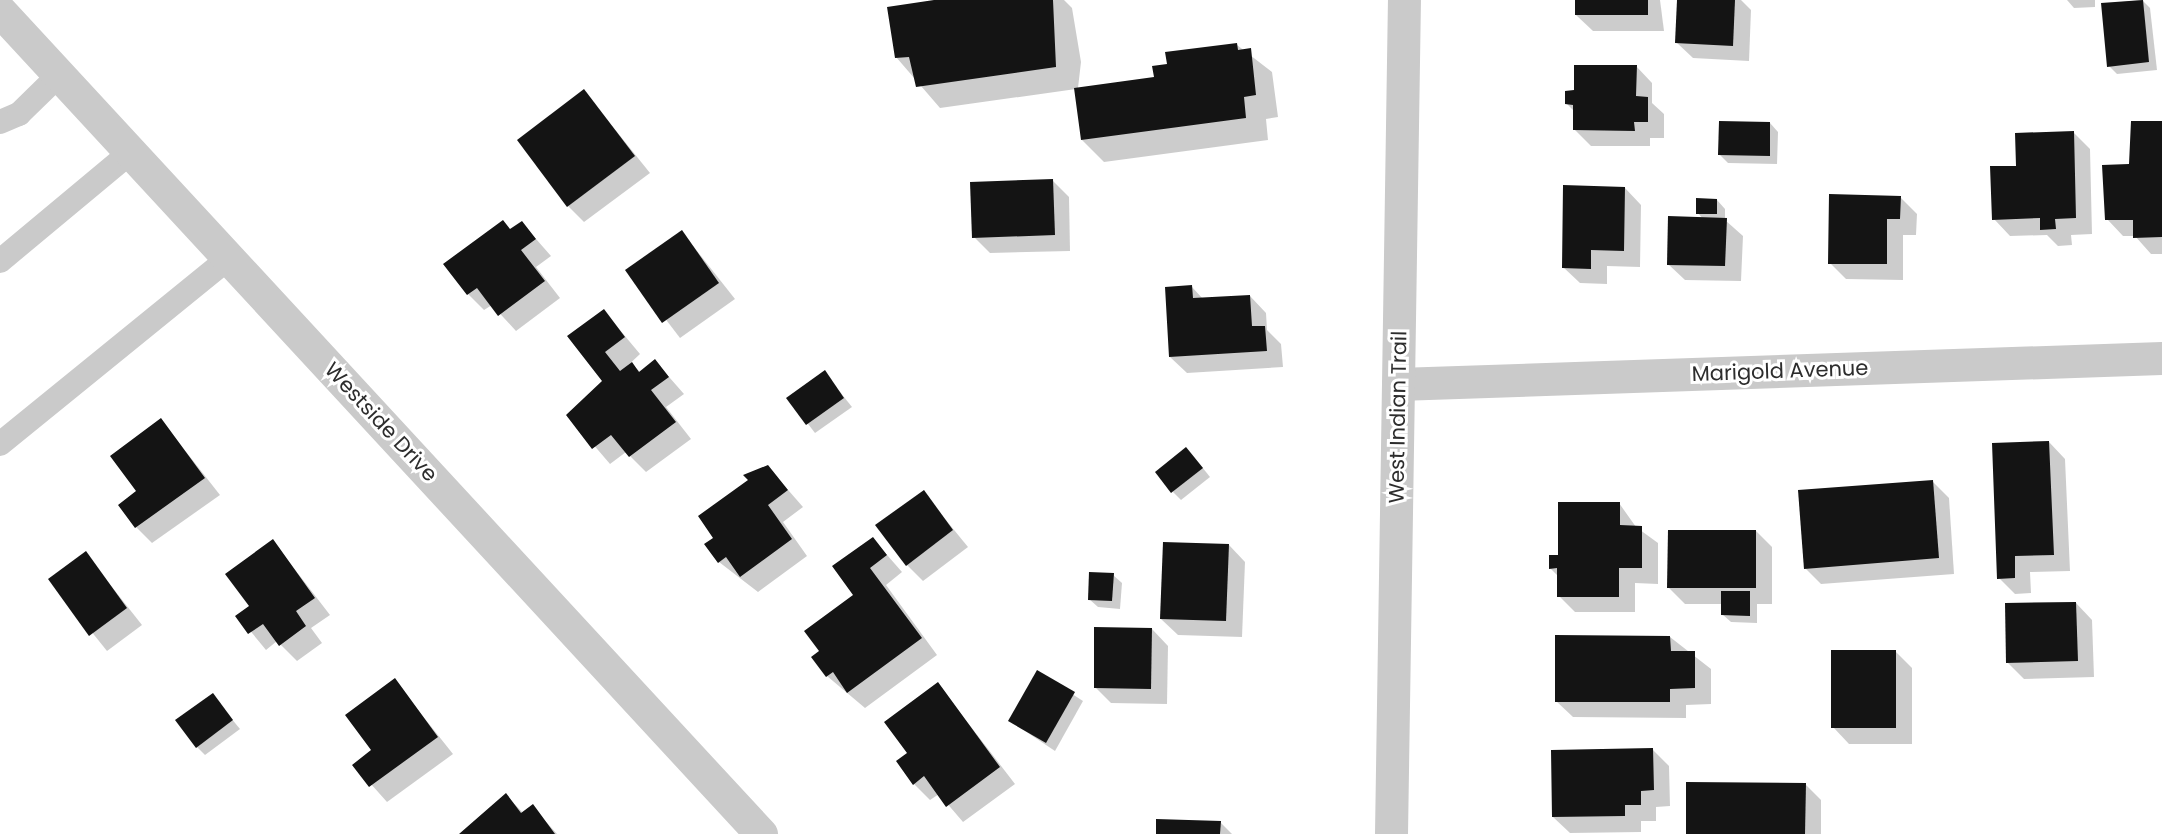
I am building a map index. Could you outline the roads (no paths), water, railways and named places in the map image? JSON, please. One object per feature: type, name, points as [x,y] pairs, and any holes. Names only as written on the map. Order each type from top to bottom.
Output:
[{"type":"street","name":"West Indian Trail","points":[[1390,834],[1404,0]]},
{"type":"street","name":"Westside Drive","points":[[0,11],[761,834]]},
{"type":"street","name":"Marigold Avenue","points":[[1398,384],[2162,358]]},
{"type":"lane","points":[[0,122],[19,114],[59,75]]},
{"type":"lane","points":[[0,261],[131,152]]},
{"type":"lane","points":[[0,444],[229,258]]}]
